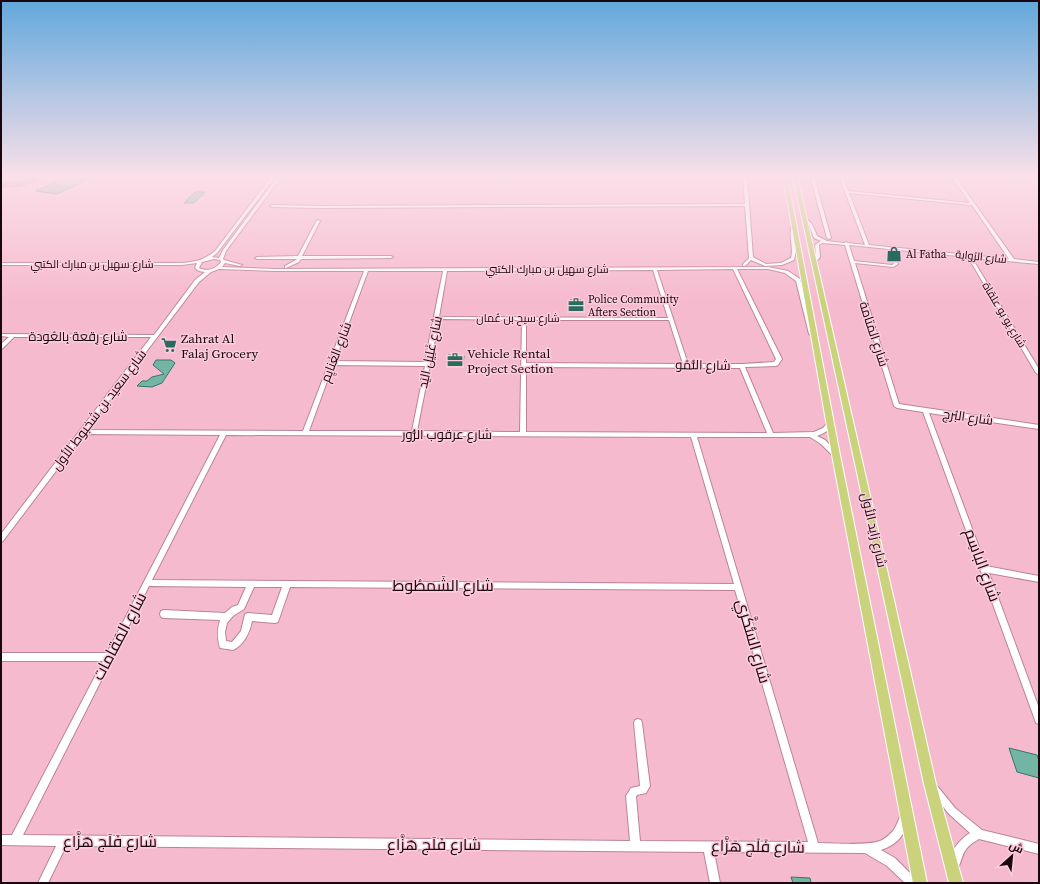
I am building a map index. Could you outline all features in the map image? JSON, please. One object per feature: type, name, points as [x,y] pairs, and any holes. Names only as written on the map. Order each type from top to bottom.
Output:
[{"type":"main road","name":"شارع زايد الأول","points":[[793,217],[836,455],[920,883]]},
{"type":"main road","name":"شارع زايد الأول","points":[[805,220],[930,784],[956,883]]},
{"type":"street","points":[[197,281],[198,264],[216,252],[243,217]]},
{"type":"street","points":[[219,268],[223,264],[222,260],[224,251],[249,217]]},
{"type":"street","points":[[744,266],[751,258],[747,217]]},
{"type":"street","points":[[822,217],[828,240]]},
{"type":"street","points":[[857,217],[867,245]]},
{"type":"street","points":[[982,217],[1012,260]]},
{"type":"street","points":[[805,220],[811,225],[815,237],[828,240]]},
{"type":"street","points":[[286,267],[299,259],[318,221]]},
{"type":"street","name":"شارع سهيل بن مبارك الكتبي","points":[[1,264],[182,264],[205,260],[222,260],[241,265],[286,267],[765,265],[782,264],[793,259],[794,253],[791,232],[794,225]]},
{"type":"street","points":[[814,262],[818,257],[818,244],[828,240]]},
{"type":"street","name":"شارع الرُواية","points":[[828,240],[1039,263]]},
{"type":"street","name":"شارع المَتامة","points":[[846,243],[897,406]]},
{"type":"street","name":"شارع يو بو علقاة","points":[[969,256],[1039,373]]},
{"type":"street","points":[[257,258],[299,259],[391,257]]},
{"type":"street","points":[[751,258],[765,265]]},
{"type":"street","points":[[299,259],[299,264],[304,267]]},
{"type":"street","points":[[852,262],[893,266],[896,264],[893,259]]},
{"type":"street","name":"شارع سهيل بن مبارك الكتبي","points":[[182,264],[197,269],[211,270],[219,268],[275,270],[774,269],[786,272],[796,277],[800,283],[813,342],[818,351]]},
{"type":"street","name":"شارع النُّمُو","points":[[522,365],[742,366],[773,365],[778,363],[779,359],[734,268]]},
{"type":"street","name":"شارع غَلِيل اليَد","points":[[414,434],[426,364],[438,318],[445,269]]},
{"type":"street","points":[[655,269],[686,365]]},
{"type":"street","name":"شارع سعيد بن شخبوط الأول","points":[[1,539],[197,281],[211,270]]},
{"type":"street","name":"شارع الغَنايِم","points":[[305,433],[366,270]]},
{"type":"street","name":"شارع سيح بن عُمان","points":[[438,318],[671,319]]},
{"type":"street","points":[[523,434],[522,365],[524,318]]},
{"type":"street","name":"شارع رِقعة بِالعُودة","points":[[1,335],[155,336]]},
{"type":"street","points":[[1,347],[13,335]]},
{"type":"street","points":[[331,364],[426,364]]},
{"type":"street","points":[[742,366],[771,435]]},
{"type":"street","name":"شارع البُرج","points":[[897,406],[1039,427]]},
{"type":"street","name":"شارع الباسِم","points":[[926,411],[1039,720]]},
{"type":"street","name":"شارع عرقوب الزُّور","points":[[83,432],[811,435],[822,432],[831,422]]},
{"type":"street","name":"شارع المَقامات","points":[[15,840],[224,433]]},
{"type":"street","name":"شارع السُّكَّري","points":[[694,435],[814,847]]},
{"type":"street","points":[[811,435],[823,442],[836,455]]},
{"type":"street","points":[[984,569],[1039,579]]},
{"type":"street","name":"شارع الشَمطُوط","points":[[148,583],[738,587]]},
{"type":"street","points":[[242,607],[248,617],[245,634],[240,641],[233,646],[223,645],[220,633],[226,617],[231,611],[242,607],[252,583]]},
{"type":"street","points":[[248,617],[275,619],[287,584]]},
{"type":"street","points":[[164,614],[226,617]]},
{"type":"street","points":[[1,657],[108,657]]},
{"type":"street","points":[[635,845],[631,796],[634,791],[643,790],[645,786],[638,723]]},
{"type":"street","points":[[930,784],[952,811],[980,834],[1039,849]]},
{"type":"street","name":"شارع فَلَج هَزَّاع","points":[[1,840],[866,848],[887,844],[895,838],[900,830],[905,809]]},
{"type":"street","points":[[953,870],[959,851],[964,843],[980,834]]},
{"type":"street","points":[[43,883],[63,841]]},
{"type":"street","points":[[708,846],[715,883]]},
{"type":"street","name":"شارع فَلَج هَزَّاع","points":[[866,848],[891,862],[912,883]]},
{"type":"building","name":"Police Community Afters Section","points":[[570,300],[581,300],[582,309],[571,309]]},
{"type":"building","name":"Vehicle Rental Project Section","points":[[448,355],[464,356],[463,364],[447,364]]},
{"type":"building","points":[[156,360],[171,360],[175,363],[162,383],[152,387],[137,386],[142,381],[147,381],[152,377],[164,374],[153,365]]},
{"type":"building","points":[[1009,748],[1037,755],[1039,760],[1039,778],[1017,772]]},
{"type":"building","points":[[791,877],[810,878],[811,883],[793,883]]},
{"type":"place","name":"Al Fatha","points":[[894,254]]},
{"type":"place","name":"Police Community Afters Section","points":[[576,305]]},
{"type":"place","name":"Zahrat Al Falaj Grocery","points":[[169,345]]},
{"type":"place","name":"Vehicle Rental Project Section","points":[[455,360]]}]
